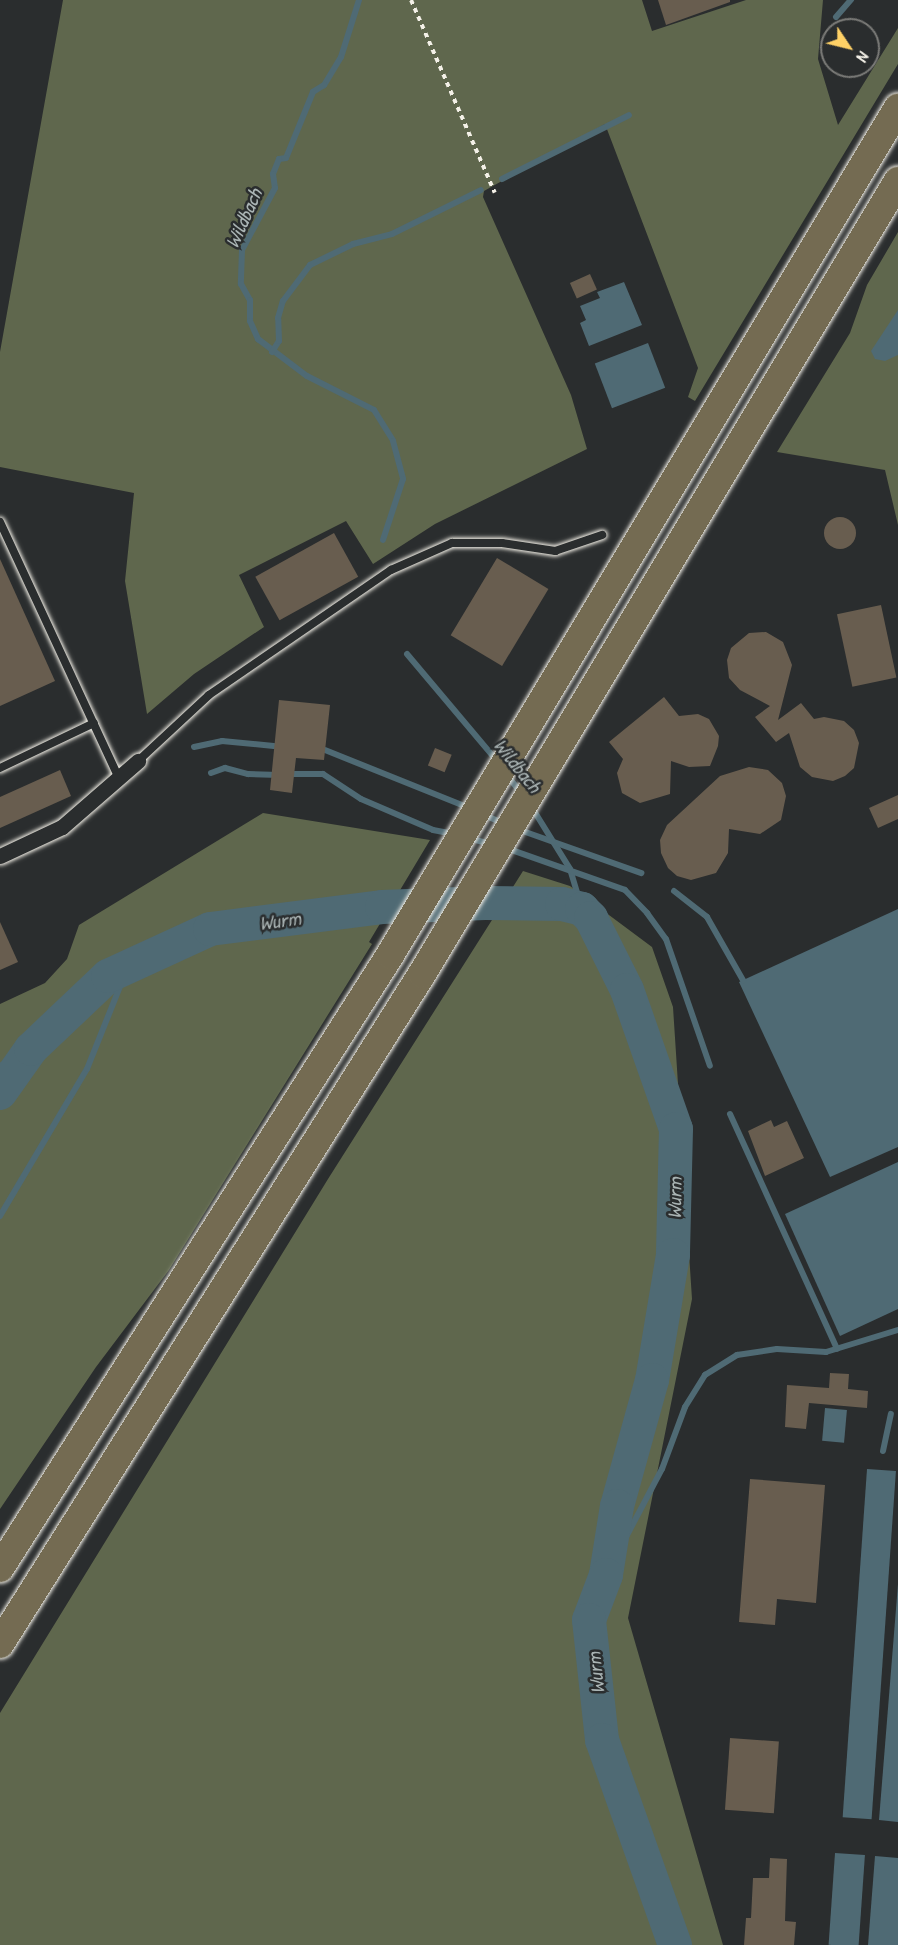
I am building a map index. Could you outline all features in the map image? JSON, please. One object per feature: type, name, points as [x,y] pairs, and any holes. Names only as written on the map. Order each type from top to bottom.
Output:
[{"type":"highway","points":[[0,1568],[390,955],[898,108]]},
{"type":"highway","points":[[0,1644],[422,974],[898,181]]},
{"type":"street","points":[[0,856],[62,827],[138,761]]},
{"type":"lane","points":[[0,522],[118,778]]},
{"type":"lane","points":[[138,761],[208,695],[391,570],[452,543],[502,543],[555,551],[602,536]]},
{"type":"lane","points":[[0,768],[94,723]]},
{"type":"path","points":[[411,0],[495,193]]},
{"type":"green space","points":[[63,0],[642,0],[652,31],[746,0],[823,0],[818,59],[820,78],[824,78],[838,125],[867,78],[880,78],[880,57],[898,28],[898,64],[695,401],[688,397],[698,368],[605,124],[484,191],[483,197],[571,395],[587,449],[435,524],[373,564],[346,521],[239,575],[264,627],[194,674],[147,714],[125,581],[134,493],[0,467],[0,352]]},
{"type":"green space","points":[[898,232],[898,525],[885,470],[777,452],[850,333],[867,285]]},
{"type":"green space","points":[[263,813],[430,840],[369,942],[372,944],[169,1270],[96,1367],[0,1509],[0,1004],[45,983],[67,959],[79,925]]},
{"type":"green space","points":[[523,871],[570,886],[652,947],[673,1007],[692,1299],[628,1618],[723,1945],[0,1945],[0,1713],[328,1179]]},
{"type":"water","points":[[624,282],[642,325],[589,346],[580,323],[586,320],[580,306],[600,298],[597,292]]},
{"type":"water","points":[[898,310],[898,355],[885,361],[875,359],[871,351]]},
{"type":"water","points":[[648,343],[665,388],[612,408],[595,363]]},
{"type":"water","points":[[898,909],[898,1147],[830,1177],[739,982]]},
{"type":"water","points":[[898,1162],[898,1309],[840,1336],[785,1214]]},
{"type":"water","points":[[825,1408],[847,1410],[844,1443],[822,1441]]},
{"type":"water","points":[[867,1469],[896,1471],[872,1819],[843,1817]]},
{"type":"water","points":[[898,1584],[898,1822],[879,1820]]},
{"type":"water","points":[[835,1853],[865,1855],[859,1945],[829,1945]]},
{"type":"water","points":[[875,1856],[898,1858],[898,1945],[868,1945]]},
{"type":"building","points":[[658,0],[730,0],[730,2],[666,25]]},
{"type":"building","points":[[590,274],[597,290],[577,298],[570,283]]},
{"type":"building","points":[[840,517],[852,521],[856,533],[852,545],[840,549],[828,545],[824,533],[828,521]]},
{"type":"building","points":[[334,533],[358,577],[280,620],[255,577]]},
{"type":"building","points":[[497,558],[548,589],[502,666],[451,635]]},
{"type":"building","points":[[0,559],[55,681],[0,706]]},
{"type":"building","points":[[881,605],[896,677],[852,687],[837,614]]},
{"type":"building","points":[[766,632],[783,642],[792,665],[778,720],[801,703],[814,719],[824,717],[844,721],[854,730],[859,743],[854,768],[845,776],[833,781],[812,777],[800,767],[789,733],[776,742],[755,717],[770,706],[740,690],[729,678],[727,660],[731,648],[749,633]]},
{"type":"building","points":[[664,697],[679,716],[698,714],[709,719],[719,736],[718,746],[710,766],[689,767],[671,761],[670,794],[640,803],[622,793],[617,773],[623,759],[609,742]]},
{"type":"building","points":[[279,700],[330,705],[324,760],[296,758],[292,793],[270,790]]},
{"type":"building","points":[[435,748],[452,755],[445,772],[428,766]]},
{"type":"building","points":[[749,767],[768,770],[782,783],[786,796],[781,820],[760,834],[729,829],[728,853],[716,873],[691,880],[677,876],[668,868],[661,853],[660,840],[667,825],[720,776]]},
{"type":"building","points":[[60,770],[71,796],[0,828],[0,797]]},
{"type":"building","points":[[898,795],[898,819],[878,828],[869,808]]},
{"type":"building","points":[[0,922],[18,962],[0,970]]},
{"type":"building","points":[[771,1120],[774,1127],[787,1121],[804,1158],[765,1176],[748,1131]]},
{"type":"building","points":[[830,1373],[849,1374],[848,1389],[868,1391],[867,1408],[809,1403],[806,1429],[785,1427],[787,1385],[829,1388]]},
{"type":"building","points":[[750,1479],[825,1485],[816,1603],[777,1599],[775,1625],[739,1622]]},
{"type":"building","points":[[730,1738],[779,1741],[774,1813],[725,1810]]},
{"type":"building","points":[[770,1858],[787,1859],[785,1921],[796,1922],[794,1945],[744,1945],[746,1918],[751,1918],[753,1878],[769,1878]]},
{"type":"waterway","name":"Wildbach","points":[[359,0],[341,57],[324,85],[313,92],[286,158],[279,159],[273,174],[275,188],[242,250],[241,284],[250,300],[250,321],[258,339],[307,376],[374,410],[393,441],[403,479],[383,540]]},
{"type":"waterway","points":[[836,17],[851,0]]},
{"type":"waterway","points":[[502,179],[629,115]]},
{"type":"waterway","points":[[272,352],[279,341],[278,318],[283,301],[310,265],[353,244],[392,234],[481,190]]},
{"type":"waterway","name":"Wildbach","points":[[407,654],[498,762]]},
{"type":"waterway","points":[[194,747],[222,741],[274,746]]},
{"type":"waterway","points":[[325,750],[469,808]]},
{"type":"waterway","points":[[211,773],[225,768],[248,774],[271,775]]},
{"type":"waterway","points":[[294,774],[323,774],[361,799],[433,830],[453,834]]},
{"type":"waterway","name":"Wildbach","points":[[507,775],[521,793]]},
{"type":"waterway","name":"Wildbach","points":[[531,806],[570,869],[582,909]]},
{"type":"waterway","points":[[484,815],[505,824]]},
{"type":"waterway","points":[[517,829],[641,873]]},
{"type":"waterway","points":[[468,838],[490,844]]},
{"type":"waterway","points":[[506,848],[625,890],[647,913],[666,939],[710,1066]]},
{"type":"waterway","points":[[674,891],[707,917],[743,980]]},
{"type":"waterway","name":"Wurm","points":[[0,1093],[31,1049],[108,976],[210,929],[382,907],[485,903],[562,904],[582,909],[591,918],[627,990],[676,1129],[673,1255],[652,1380],[617,1506],[606,1575],[589,1620],[602,1740],[675,1945]]},
{"type":"waterway","name":"Wurm","points":[[0,1216],[87,1069],[129,964]]},
{"type":"waterway","points":[[0,1066],[31,1049]]},
{"type":"waterway","points":[[730,1114],[837,1349]]},
{"type":"waterway","points":[[606,1575],[662,1469],[685,1407],[705,1375],[737,1355],[777,1349],[826,1352],[898,1330]]},
{"type":"waterway","points":[[883,1451],[891,1414]]}]
